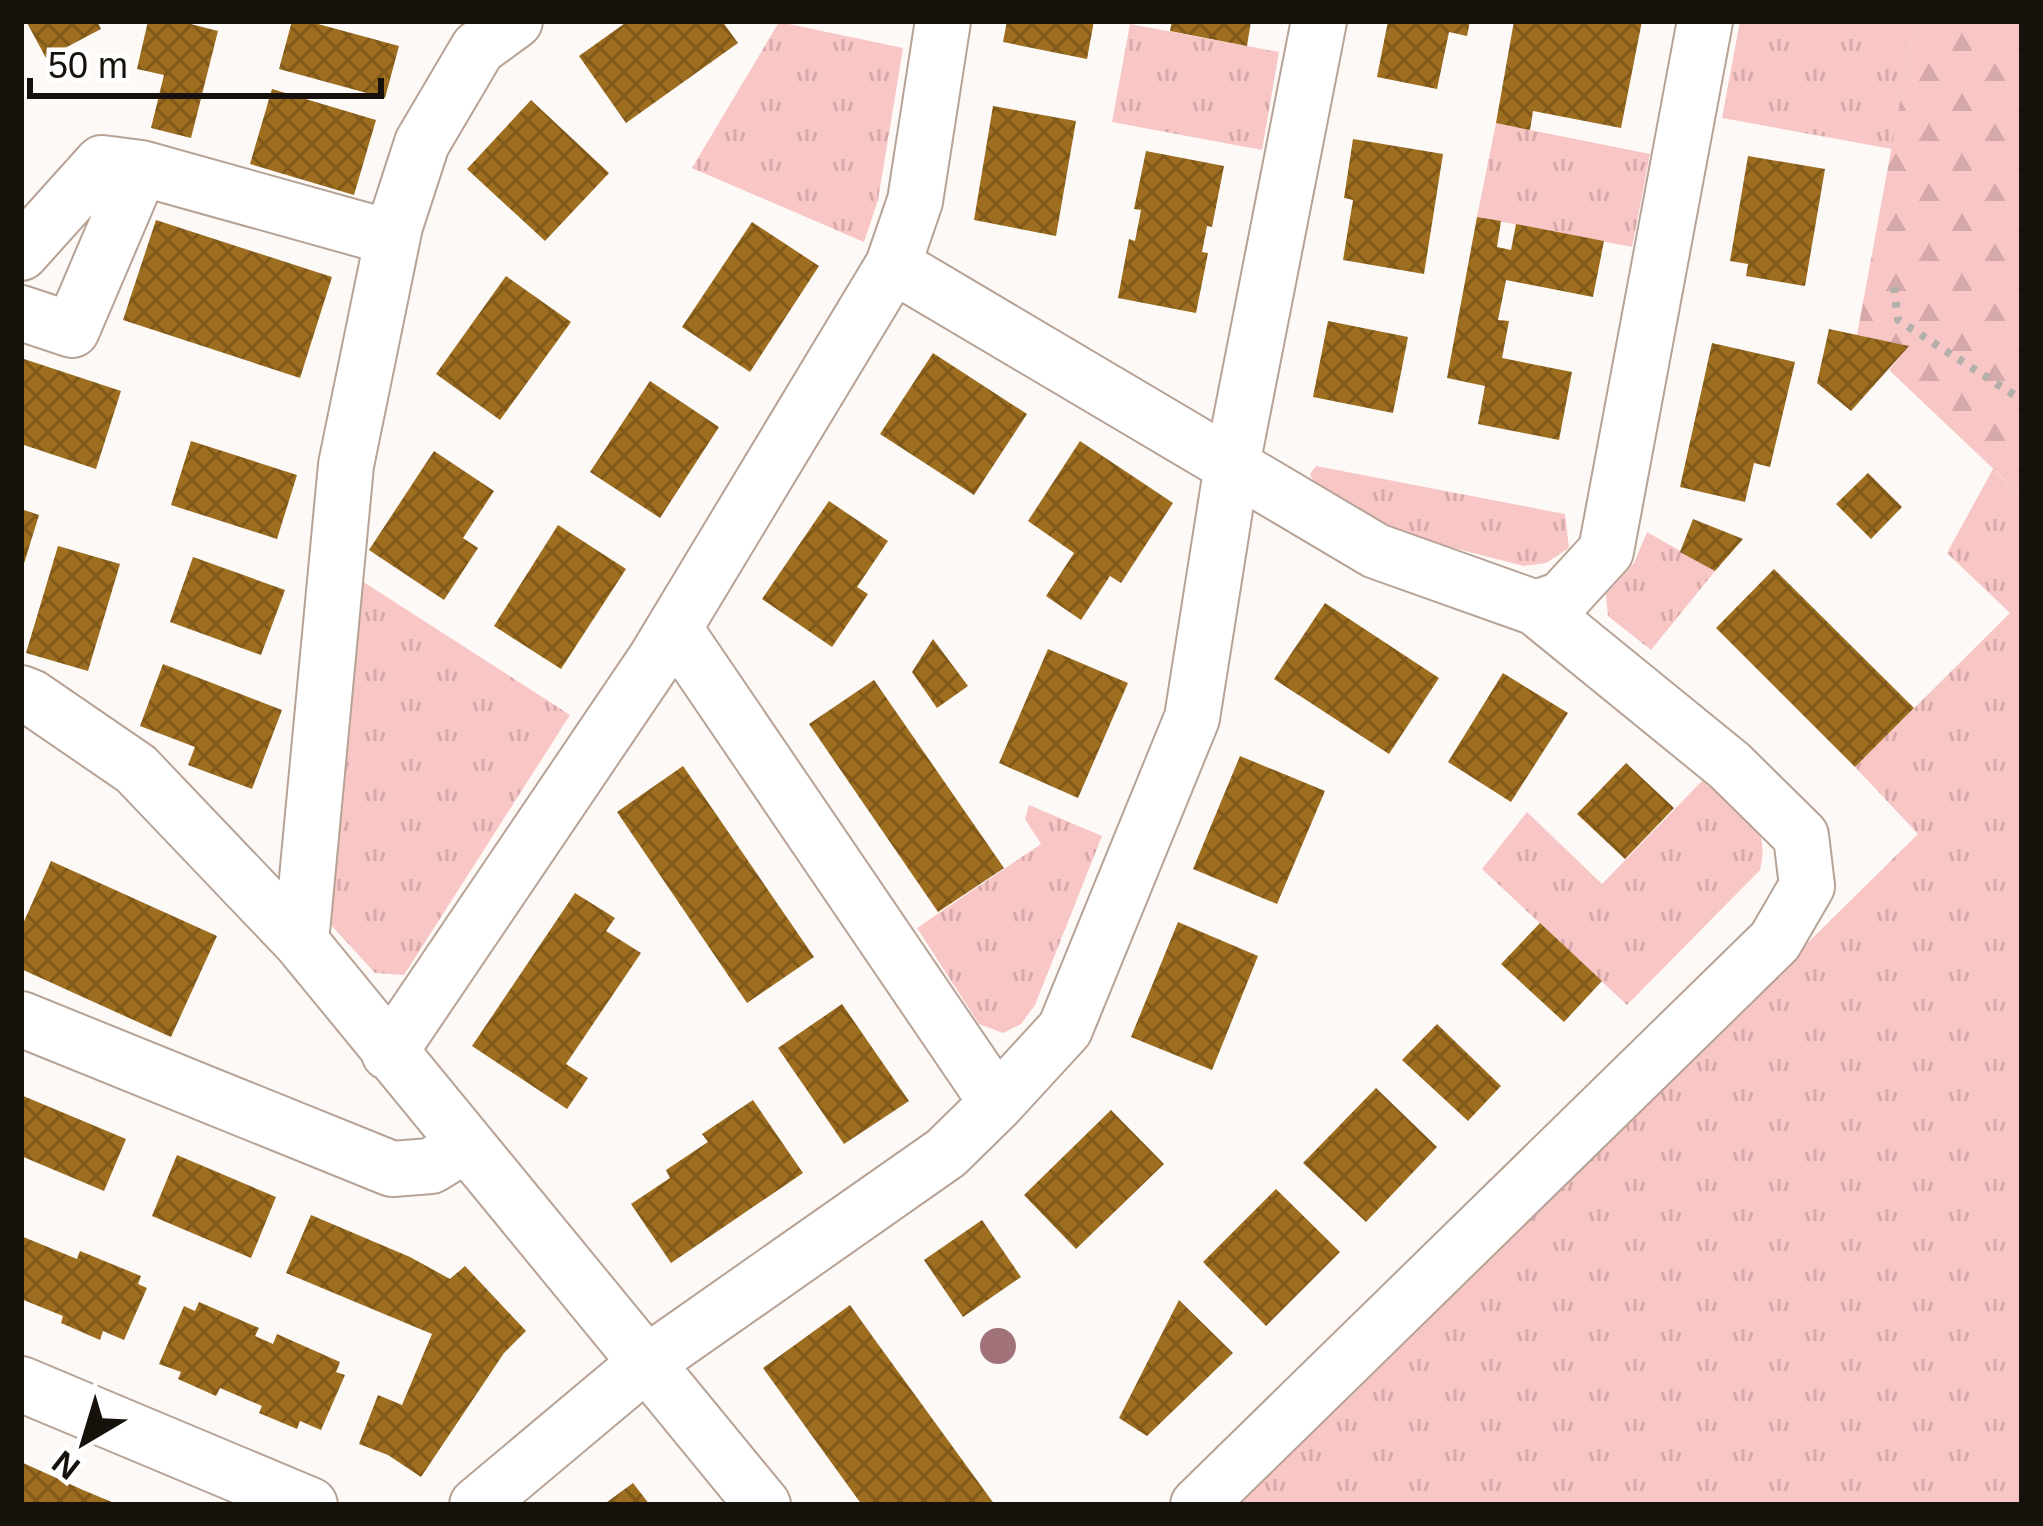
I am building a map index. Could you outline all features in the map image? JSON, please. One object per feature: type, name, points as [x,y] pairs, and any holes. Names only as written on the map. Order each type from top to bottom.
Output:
[{"type":"street","points":[[301,942],[346,465],[392,238],[422,143],[478,48],[515,21]]},
{"type":"street","points":[[389,1053],[674,628],[893,266],[915,201],[943,21]]},
{"type":"street","points":[[477,1505],[645,1364],[946,1153],[1065,1029],[1192,718],[1232,465],[1319,21]]},
{"type":"street","points":[[1537,608],[1562,599],[1606,551],[1706,21]]},
{"type":"street","points":[[21,253],[102,163],[141,168],[392,238]]},
{"type":"street","points":[[21,313],[72,330],[141,168]]},
{"type":"street","points":[[893,266],[1376,551],[1537,608],[1730,766],[1801,836],[1807,886],[1775,940],[1198,1505]]},
{"type":"street","points":[[674,628],[998,1103]]},
{"type":"street","points":[[21,693],[136,769],[301,942],[763,1505]]},
{"type":"street","points":[[21,1019],[392,1169],[431,1166],[465,1144]]},
{"type":"street","points":[[21,1384],[310,1505]]},
{"type":"path","points":[[1894,287],[1898,320],[2022,400]]},
{"type":"green space","points":[[1740,21],[1915,21],[1892,149],[1722,118]]},
{"type":"green space","points":[[1915,21],[2022,21],[2022,496],[1889,370],[1908,346],[1857,335]]},
{"type":"green space","points":[[779,22],[903,48],[878,200],[864,242],[692,168]]},
{"type":"green space","points":[[1130,24],[1279,52],[1262,150],[1112,122]]},
{"type":"green space","points":[[1496,123],[1650,154],[1632,247],[1477,217]]},
{"type":"green space","points":[[1316,466],[1565,514],[1569,548],[1546,563],[1524,566],[1375,528],[1315,486],[1310,474]]},
{"type":"green space","points":[[1993,469],[2022,496],[2022,1505],[1237,1505],[1918,834],[1855,767],[2010,613],[1947,553]]},
{"type":"green space","points":[[1647,532],[1715,571],[1651,650],[1608,616],[1606,594],[1634,563]]},
{"type":"green space","points":[[362,581],[570,715],[404,975],[375,973],[331,925]]},
{"type":"green space","points":[[1702,781],[1757,826],[1760,870],[1627,1005],[1482,869],[1527,812],[1602,884]]},
{"type":"green space","points":[[1029,805],[1102,836],[1035,1005],[1021,1024],[1003,1033],[979,1024],[917,928],[1041,844],[1025,819]]},
{"type":"building","points":[[26,21],[97,21],[101,29],[46,58]]},
{"type":"building","points":[[148,21],[179,21],[218,31],[191,138],[151,128],[164,75],[137,69]]},
{"type":"building","points":[[292,21],[399,46],[385,98],[279,69]]},
{"type":"building","points":[[628,21],[722,21],[738,43],[626,123],[579,56]]},
{"type":"building","points":[[1007,21],[1094,21],[1087,59],[1003,42]]},
{"type":"building","points":[[1172,21],[1251,21],[1247,46],[1170,31]]},
{"type":"building","points":[[1388,21],[1470,21],[1467,36],[1449,32],[1437,89],[1377,77]]},
{"type":"building","points":[[1514,21],[1642,21],[1621,128],[1533,111],[1530,130],[1496,123]]},
{"type":"building","points":[[272,89],[376,120],[354,195],[250,164]]},
{"type":"building","points":[[531,100],[609,173],[545,241],[467,169]]},
{"type":"building","points":[[993,106],[1076,121],[1056,236],[974,220]]},
{"type":"building","points":[[1353,139],[1443,154],[1424,274],[1343,260],[1353,200],[1344,198]]},
{"type":"building","points":[[1146,151],[1224,166],[1202,252],[1208,253],[1196,313],[1118,298],[1129,239],[1135,241],[1138,226],[1141,210],[1134,209]]},
{"type":"building","points":[[1748,156],[1825,169],[1805,286],[1746,276],[1748,264],[1730,261]]},
{"type":"building","points":[[1477,217],[1501,221],[1497,247],[1511,250],[1516,224],[1604,241],[1593,297],[1506,280],[1498,320],[1509,321],[1502,358],[1572,372],[1559,440],[1478,424],[1485,386],[1447,378]]},
{"type":"building","points":[[156,220],[332,277],[300,378],[123,320]]},
{"type":"building","points":[[752,222],[819,266],[750,372],[682,327]]},
{"type":"building","points":[[506,276],[571,322],[500,420],[436,374]]},
{"type":"building","points":[[1328,321],[1408,337],[1393,413],[1313,397]]},
{"type":"building","points":[[1829,329],[1909,346],[1851,411],[1817,383]]},
{"type":"building","points":[[1712,343],[1795,362],[1770,467],[1754,463],[1745,502],[1680,487]]},
{"type":"building","points":[[933,353],[1027,414],[974,495],[880,434]]},
{"type":"building","points":[[21,358],[121,391],[96,469],[21,444]]},
{"type":"building","points":[[650,381],[719,427],[660,518],[590,472]]},
{"type":"building","points":[[191,441],[297,475],[277,539],[171,505]]},
{"type":"building","points":[[1080,441],[1173,503],[1121,583],[1110,576],[1081,620],[1046,596],[1074,553],[1028,521]]},
{"type":"building","points":[[434,451],[494,491],[463,538],[478,548],[444,600],[369,550]]},
{"type":"building","points":[[1868,473],[1902,507],[1871,539],[1836,504]]},
{"type":"building","points":[[829,501],[888,541],[857,587],[868,594],[832,647],[762,599]]},
{"type":"building","points":[[21,509],[39,515],[22,570],[21,570]]},
{"type":"building","points":[[1693,519],[1743,539],[1715,571],[1680,552]]},
{"type":"building","points":[[558,525],[626,569],[561,669],[494,626]]},
{"type":"building","points":[[58,546],[120,564],[88,671],[26,653]]},
{"type":"building","points":[[193,557],[285,590],[261,655],[170,622]]},
{"type":"building","points":[[1774,569],[1914,708],[1855,767],[1716,628]]},
{"type":"building","points":[[1325,603],[1439,678],[1389,754],[1274,679]]},
{"type":"building","points":[[933,639],[968,686],[937,708],[912,672]]},
{"type":"building","points":[[1048,649],[1128,683],[1078,798],[999,763]]},
{"type":"building","points":[[163,664],[282,710],[252,789],[188,765],[195,747],[140,726]]},
{"type":"building","points":[[1503,673],[1568,713],[1511,802],[1448,762]]},
{"type":"building","points":[[874,680],[1004,868],[938,912],[809,724]]},
{"type":"building","points":[[1240,756],[1325,791],[1277,904],[1193,869]]},
{"type":"building","points":[[1626,763],[1674,808],[1625,859],[1577,814]]},
{"type":"building","points":[[683,766],[814,957],[747,1003],[617,812]]},
{"type":"building","points":[[51,861],[217,936],[171,1037],[21,969],[21,928]]},
{"type":"building","points":[[575,893],[615,918],[606,931],[641,953],[566,1064],[588,1078],[567,1109],[472,1046]]},
{"type":"building","points":[[1178,922],[1258,956],[1212,1070],[1131,1037]]},
{"type":"building","points":[[1540,923],[1602,981],[1564,1022],[1501,964]]},
{"type":"building","points":[[842,1004],[909,1101],[844,1144],[778,1048]]},
{"type":"building","points":[[1437,1024],[1501,1086],[1468,1121],[1402,1060]]},
{"type":"building","points":[[1376,1088],[1437,1147],[1366,1222],[1303,1163]]},
{"type":"building","points":[[21,1095],[126,1139],[104,1191],[21,1156]]},
{"type":"building","points":[[753,1100],[803,1173],[671,1263],[631,1204],[670,1178],[666,1170],[708,1142],[702,1134]]},
{"type":"building","points":[[1111,1110],[1164,1164],[1076,1249],[1024,1195]]},
{"type":"building","points":[[177,1155],[276,1197],[251,1258],[152,1216]]},
{"type":"building","points":[[1276,1189],[1340,1252],[1266,1326],[1203,1262]]},
{"type":"building","points":[[311,1215],[450,1279],[465,1266],[526,1331],[504,1353],[421,1477],[388,1455],[359,1444],[378,1395],[402,1405],[432,1334],[286,1273]]},
{"type":"building","points":[[982,1220],[1021,1277],[963,1317],[924,1260]]},
{"type":"building","points":[[21,1236],[77,1259],[80,1251],[141,1276],[138,1284],[147,1288],[124,1340],[103,1331],[100,1340],[61,1323],[63,1316],[21,1299]]},
{"type":"building","points":[[1179,1300],[1233,1353],[1147,1436],[1119,1418]]},
{"type":"building","points":[[199,1302],[259,1328],[255,1336],[273,1344],[277,1334],[340,1362],[336,1372],[345,1375],[321,1430],[300,1421],[297,1429],[259,1413],[262,1406],[220,1388],[216,1396],[178,1379],[181,1372],[159,1364],[184,1306],[195,1311]]},
{"type":"building","points":[[850,1305],[995,1505],[862,1505],[763,1368]]},
{"type":"building","points":[[21,1462],[83,1490],[119,1505],[21,1505]]},
{"type":"building","points":[[633,1483],[650,1505],[603,1505]]}]
